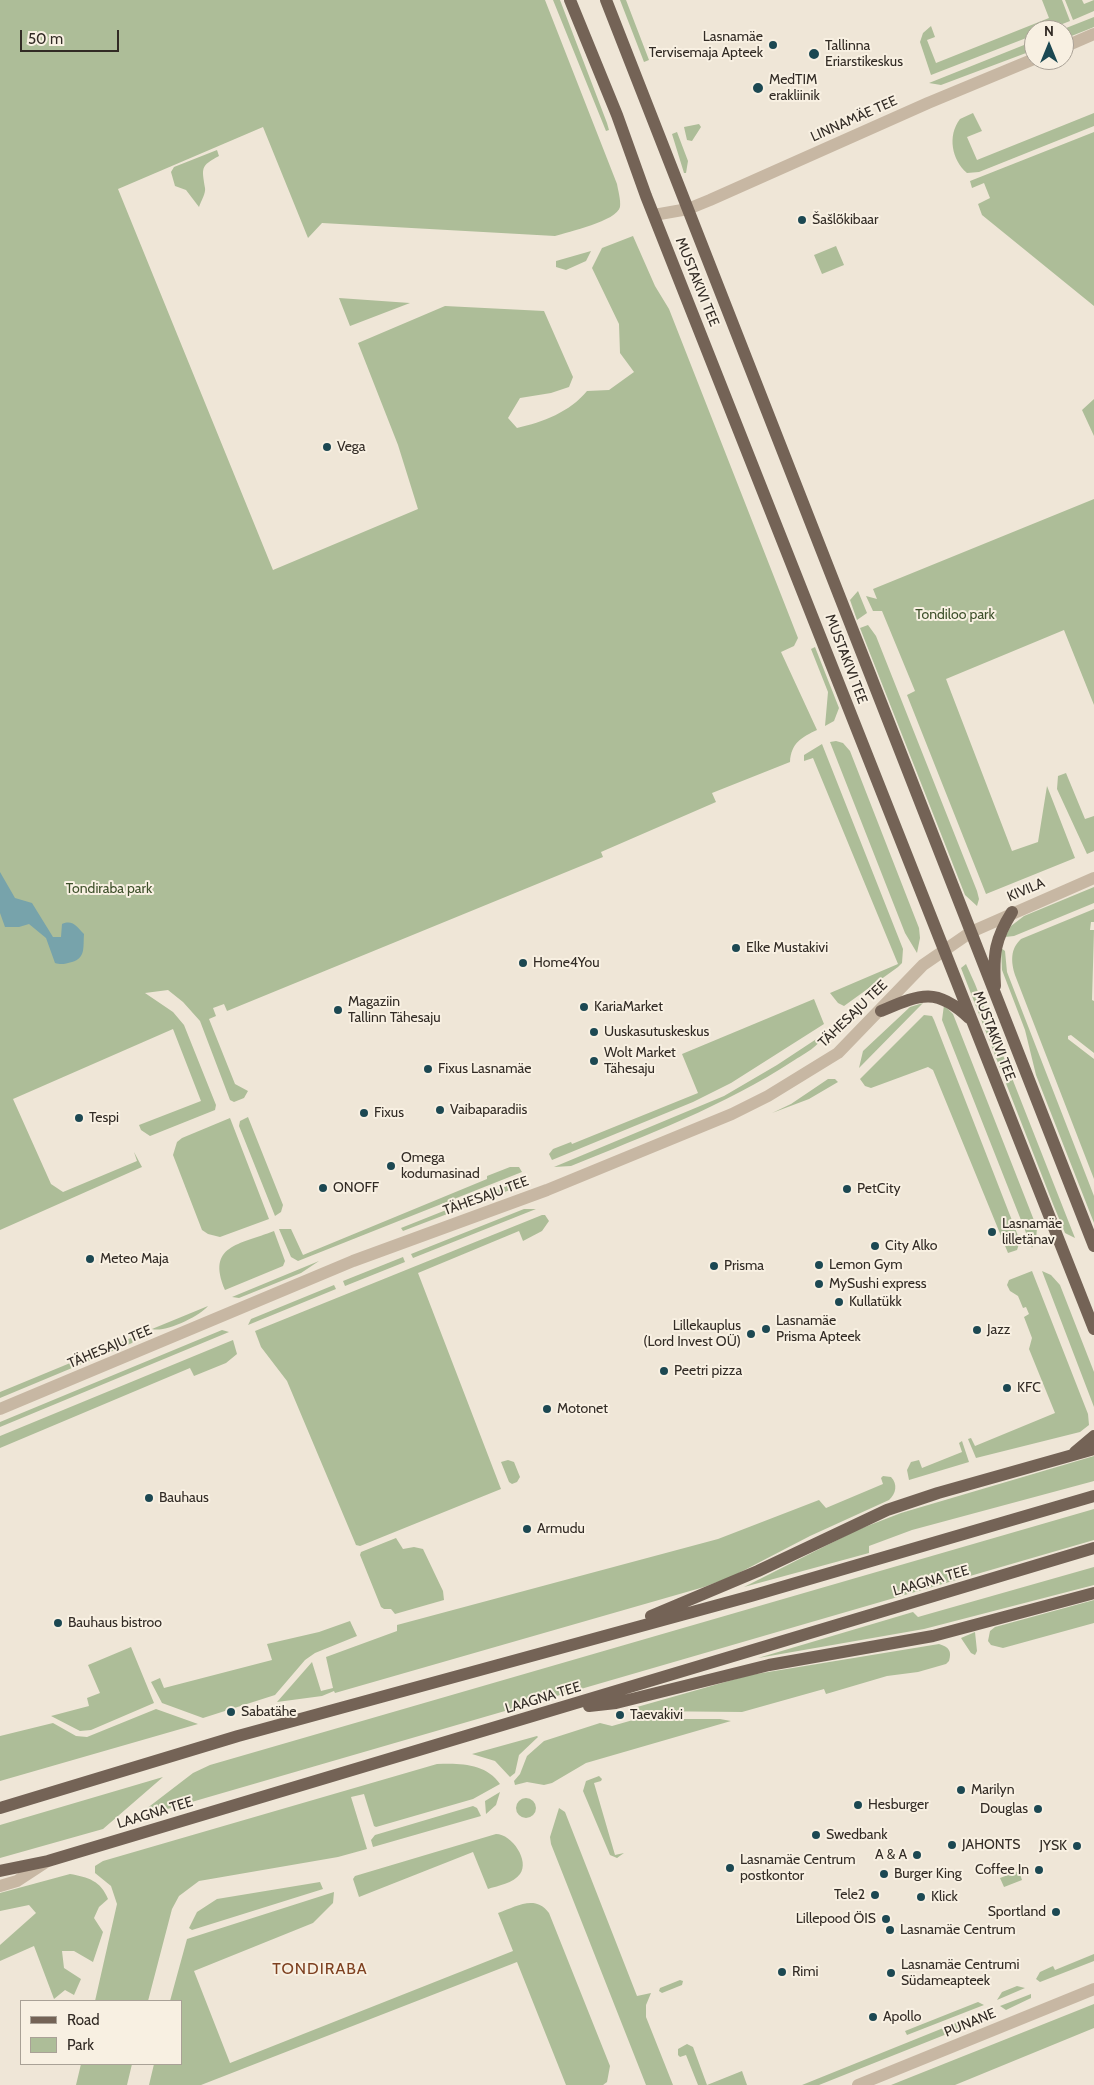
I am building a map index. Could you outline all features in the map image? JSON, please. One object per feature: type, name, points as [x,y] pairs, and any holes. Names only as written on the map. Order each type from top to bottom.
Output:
[{"type":"main road","name":"MUSTAKIVI TEE","points":[[570,0],[618,115],[654,215],[1094,1329]]},
{"type":"main road","name":"MUSTAKIVI TEE","points":[[606,0],[1094,1246]]},
{"type":"main road","points":[[996,998],[994,962],[996,941],[1012,912]]},
{"type":"main road","points":[[880,1011],[906,1000],[935,996],[948,1000],[973,1021]]},
{"type":"main road","points":[[1068,1456],[1094,1436]]},
{"type":"main road","points":[[602,1636],[733,1582],[887,1510],[938,1492],[1094,1449]]},
{"type":"main road","points":[[0,1808],[238,1736],[752,1596],[1094,1496]]},
{"type":"main road","name":"LAAGNA TEE","points":[[0,1871],[48,1861],[559,1710],[800,1635],[1094,1548]]},
{"type":"main road","points":[[559,1710],[616,1703],[753,1668],[933,1636],[1094,1593]]},
{"type":"street","points":[[1074,43],[1094,34]]},
{"type":"street","name":"LINNAMÄE TEE","points":[[654,215],[688,209],[928,103],[1024,63]]},
{"type":"street","name":"KIVILA","points":[[944,950],[971,932],[1012,912],[1094,878]]},
{"type":"street","name":"TÄHESAJU TEE","points":[[0,1409],[353,1261],[547,1190],[732,1114],[776,1091],[838,1053],[923,965],[944,950]]},
{"type":"street","points":[[0,1886],[17,1881],[48,1861]]},
{"type":"street","name":"PUNANE","points":[[858,2085],[1094,1989]]},
{"type":"green space","name":"Tondiraba park","points":[[0,0],[545,0],[617,184],[620,207],[617,212],[602,221],[555,236],[322,223],[308,238],[263,127],[118,189],[273,570],[418,509],[398,445],[358,343],[445,306],[544,311],[573,377],[569,387],[551,393],[520,398],[508,418],[517,428],[537,423],[573,405],[587,391],[609,390],[634,372],[620,353],[619,324],[592,268],[602,248],[633,236],[655,286],[669,309],[798,638],[794,646],[781,652],[817,730],[807,735],[795,745],[790,762],[712,793],[716,802],[601,852],[603,857],[227,1011],[224,1004],[213,1008],[216,1016],[209,1019],[235,1084],[248,1091],[244,1098],[234,1102],[230,1100],[200,1021],[183,1002],[168,990],[145,993],[173,1012],[184,1025],[216,1105],[215,1110],[150,1136],[141,1130],[139,1125],[201,1101],[173,1029],[13,1099],[51,1184],[63,1192],[137,1161],[134,1152],[142,1167],[0,1230]]},
{"type":"green space","points":[[553,0],[560,0],[609,130],[606,131]]},
{"type":"green space","points":[[620,0],[626,0],[649,60],[644,62]]},
{"type":"green space","points":[[1042,0],[1062,0],[1070,20],[1044,20],[1049,18]]},
{"type":"green space","points":[[1065,0],[1082,0],[1084,4],[1094,0],[1094,11],[1073,20]]},
{"type":"green space","points":[[1094,17],[1094,27],[1074,35],[1074,25]]},
{"type":"green space","points":[[931,26],[935,37],[927,40],[936,63],[1024,28],[1024,39],[931,75],[920,42],[923,33]]},
{"type":"green space","points":[[1024,45],[1024,54],[941,85],[929,83]]},
{"type":"green space","points":[[973,113],[982,131],[967,137],[977,160],[1094,113],[1094,126],[979,172],[967,173],[955,155],[953,140],[956,126],[960,119]]},
{"type":"green space","points":[[699,124],[701,127],[692,141],[687,140],[684,127]]},
{"type":"green space","points":[[677,132],[688,161],[686,173],[684,173],[672,134]]},
{"type":"green space","points":[[1094,132],[1094,306],[982,215],[978,204],[990,198],[984,183],[972,188],[970,181]]},
{"type":"green space","points":[[217,150],[219,156],[208,162],[204,168],[205,190],[199,207],[186,190],[175,186],[171,172],[174,167]]},
{"type":"green space","points":[[836,246],[844,265],[822,274],[814,255]]},
{"type":"green space","points":[[591,251],[586,261],[566,270],[556,267],[556,261]]},
{"type":"green space","points":[[339,298],[410,303],[350,326]]},
{"type":"green space","points":[[1094,399],[1094,436],[1082,410]]},
{"type":"green space","name":"Tondiloo park","points":[[1094,499],[1094,705],[1064,630],[946,679],[1012,851],[1038,842],[1047,786],[1075,858],[986,894],[907,695],[915,691],[882,611],[873,611],[866,596],[877,599],[873,589]]},
{"type":"green space","points":[[858,591],[867,613],[857,620],[850,600]]},
{"type":"green space","points":[[868,625],[876,636],[977,891],[979,899],[977,906],[965,895],[860,628]]},
{"type":"green space","points":[[815,647],[839,708],[834,721],[825,726],[828,692],[811,649]]},
{"type":"green space","points":[[830,742],[843,743],[850,751],[919,928],[920,938],[917,953],[905,933]]},
{"type":"green space","points":[[822,744],[903,949],[902,963],[898,967],[844,1006],[838,1003],[830,993],[898,964],[813,758],[804,761],[804,755]]},
{"type":"green space","points":[[1066,773],[1085,819],[1094,816],[1094,851],[1087,854],[1057,789],[1058,776]]},
{"type":"green space","points":[[1094,887],[1094,903],[1014,936],[1005,937],[1011,926],[1024,916]]},
{"type":"green space","points":[[1094,909],[1094,922],[1091,922],[1090,930],[1094,930],[1092,1000],[1094,1001],[1094,1053],[1071,1035],[1068,1036],[1068,1039],[1094,1059],[1094,1179],[1015,975],[1012,961],[1013,951],[1021,939]]},
{"type":"green space","points":[[1001,948],[1005,951],[1007,972],[1094,1196],[1094,1223],[1036,1075],[1025,1030],[1002,970]]},
{"type":"green space","points":[[966,964],[1075,1238],[1065,1233],[1053,1204],[961,968]]},
{"type":"green space","points":[[814,999],[824,1024],[731,1083],[693,1102],[552,1160],[549,1154],[553,1149],[571,1142],[572,1144],[698,1093],[682,1054]]},
{"type":"green space","points":[[923,1003],[859,1068],[863,1051],[910,1007]]},
{"type":"green space","points":[[944,1005],[953,1014],[1037,1228],[1036,1239],[1032,1248],[942,1020]]},
{"type":"green space","points":[[924,1015],[932,1016],[934,1020],[1020,1241],[1017,1250],[1008,1253],[933,1070],[928,1067],[871,1088],[865,1086],[860,1079]]},
{"type":"green space","points":[[824,1034],[819,1042],[807,1053],[712,1106],[571,1166],[554,1167],[724,1096],[777,1065]]},
{"type":"green space","points":[[828,1079],[835,1079],[838,1082],[809,1099],[772,1113],[791,1104]]},
{"type":"green space","points":[[248,1117],[283,1205],[281,1212],[275,1216],[239,1126],[240,1121]]},
{"type":"green space","points":[[230,1118],[269,1219],[220,1237],[208,1234],[202,1230],[173,1155],[177,1142],[182,1138]]},
{"type":"green space","points":[[510,1167],[519,1167],[522,1172],[298,1261],[291,1257],[279,1229],[291,1229],[303,1255],[487,1179],[487,1176]]},
{"type":"green space","points":[[524,1179],[515,1188],[403,1231],[401,1228]]},
{"type":"green space","points":[[524,1209],[536,1209],[413,1258],[411,1254]]},
{"type":"green space","points":[[545,1215],[549,1221],[542,1231],[523,1241],[519,1231],[418,1273],[501,1489],[360,1546],[356,1545],[287,1381],[261,1347],[255,1331]]},
{"type":"green space","points":[[274,1231],[285,1261],[283,1266],[225,1290],[220,1275],[220,1264],[223,1255],[238,1244]]},
{"type":"green space","points":[[403,1257],[405,1262],[345,1286],[343,1281]]},
{"type":"green space","points":[[319,1261],[301,1273],[239,1298],[232,1297]]},
{"type":"green space","points":[[1032,1271],[1088,1414],[1089,1425],[1080,1432],[976,1458],[968,1439],[971,1438],[975,1446],[1055,1413],[1029,1349],[1032,1338],[1024,1317],[1029,1314],[1026,1307],[1023,1308],[1018,1296],[1010,1291],[1007,1285],[1009,1280]]},
{"type":"green space","points":[[1042,1271],[1051,1275],[1060,1285],[1094,1372],[1094,1407]]},
{"type":"green space","points":[[334,1285],[336,1289],[248,1325],[251,1319]]},
{"type":"green space","points":[[208,1306],[182,1323],[165,1329],[152,1329]]},
{"type":"green space","points":[[222,1330],[229,1332],[0,1427],[0,1422]]},
{"type":"green space","points":[[138,1335],[132,1343],[0,1398],[0,1392]]},
{"type":"green space","points":[[233,1340],[237,1354],[226,1363],[194,1376],[190,1368],[0,1448],[0,1436]]},
{"type":"green space","points":[[962,1441],[969,1462],[909,1480],[907,1470],[911,1462],[919,1460],[922,1468],[962,1452],[959,1443]]},
{"type":"green space","points":[[1094,1456],[1094,1481],[912,1530],[869,1546],[869,1553],[744,1587],[857,1530],[901,1513]]},
{"type":"green space","points":[[508,1460],[514,1462],[520,1477],[517,1482],[512,1484],[509,1482],[501,1462]]},
{"type":"green space","points":[[883,1476],[891,1477],[895,1483],[895,1492],[889,1500],[810,1536],[733,1576],[704,1587],[335,1693],[334,1691],[322,1696],[277,1702],[312,1662],[321,1691],[333,1688],[326,1657],[397,1631],[397,1625],[718,1539],[819,1500],[826,1508],[883,1484],[881,1478]]},
{"type":"green space","points":[[1094,1509],[1094,1540],[133,1819],[193,1773],[210,1765]]},
{"type":"green space","points":[[396,1538],[403,1549],[414,1547],[423,1549],[443,1591],[444,1600],[395,1614],[391,1609],[381,1607],[360,1555],[361,1552]]},
{"type":"green space","points":[[1094,1567],[1094,1585],[924,1629],[758,1658],[913,1612],[918,1617]]},
{"type":"green space","points":[[1094,1600],[1094,1623],[1003,1648],[991,1645],[988,1641],[990,1631],[995,1627]]},
{"type":"green space","points":[[350,1621],[357,1636],[315,1653],[305,1660],[275,1695],[203,1718],[162,1703],[151,1682],[160,1678],[164,1688],[272,1660],[267,1644],[319,1632]]},
{"type":"green space","points":[[975,1632],[977,1651],[975,1655],[971,1653],[961,1638]]},
{"type":"green space","points":[[939,1644],[950,1652],[949,1661],[946,1664],[918,1672],[887,1676],[826,1694],[824,1689],[742,1712],[640,1711],[637,1707],[750,1675]]},
{"type":"green space","points":[[131,1647],[154,1703],[91,1730],[80,1731],[51,1716],[89,1706],[87,1698],[100,1693],[88,1665]]},
{"type":"green space","points":[[156,1709],[198,1724],[0,1781],[0,1736],[53,1723],[76,1736],[87,1737]]},
{"type":"green space","points":[[720,1719],[731,1721],[586,1763],[552,1783],[544,1785],[527,1782],[515,1785],[514,1781],[520,1774],[527,1756],[544,1741],[600,1723],[612,1726],[633,1720]]},
{"type":"green space","points":[[537,1736],[519,1755],[515,1773],[510,1777],[495,1761],[472,1754]]},
{"type":"green space","points":[[437,1764],[463,1764],[480,1768],[494,1777],[500,1784],[473,1799],[376,1827],[374,1826],[364,1794],[351,1797],[367,1849],[338,1857],[199,1881],[179,1896],[172,1909],[148,2000],[95,2000],[117,1904],[111,1886],[95,1873],[95,1866],[103,1861]]},
{"type":"green space","points":[[599,1776],[602,1779],[601,1781],[594,1783],[615,1855],[624,1853],[617,1858],[610,1855],[583,1791],[586,1781]]},
{"type":"green space","points":[[163,1777],[103,1829],[0,1858],[0,1825]]},
{"type":"green space","points":[[500,1792],[496,1805],[486,1814],[485,1801]]},
{"type":"green space","points":[[526,1798],[533,1801],[536,1808],[533,1815],[526,1818],[519,1815],[516,1808],[519,1801]]},
{"type":"green space","points":[[473,1806],[477,1808],[481,1816],[373,1847],[371,1840],[375,1835]]},
{"type":"green space","points":[[559,1808],[565,1812],[637,1996],[651,1993],[646,2005],[646,2017],[673,2085],[646,2085],[551,1844],[550,1837]]},
{"type":"green space","points":[[496,1834],[508,1838],[513,1843],[518,1849],[523,1862],[520,1874],[510,1882],[488,1889],[473,1852],[359,1897],[353,1879],[355,1876]]},
{"type":"green space","points":[[1019,1871],[1022,1880],[1004,1887],[1000,1878]]},
{"type":"green space","points":[[70,1874],[83,1877],[98,1884],[108,1899],[99,1907],[94,1918],[103,1932],[93,1962],[74,1951],[62,1951],[64,1968],[81,1979],[74,1995],[65,1990],[54,1999],[34,1946],[0,1961],[0,1945],[36,1913],[29,1905],[0,1911],[0,1893]]},
{"type":"green space","points":[[320,1882],[323,1889],[192,1930],[189,1928],[197,1912],[217,1899]]},
{"type":"green space","points":[[334,1892],[333,1903],[313,1923],[194,1971],[230,2063],[513,1951],[498,1913],[518,1905],[538,1904],[549,1913],[610,2066],[607,2082],[603,2085],[566,2085],[517,1962],[201,2085],[149,2085],[154,2065],[182,2065],[182,2000],[170,2000],[187,1939]]},
{"type":"green space","points":[[1094,1954],[1094,1961],[1040,1982],[1036,1979],[1040,1972],[1053,1966],[1055,1970]]},
{"type":"green space","points":[[680,1980],[683,1981],[682,1985],[662,1993],[659,1991],[660,1988]]},
{"type":"green space","points":[[1017,1986],[1025,1988],[997,2000],[1002,1992]]},
{"type":"green space","points":[[1031,1994],[1031,1998],[1006,2010],[1000,2006]]},
{"type":"green space","points":[[978,2002],[984,2005],[907,2035],[905,2031]]},
{"type":"green space","points":[[1094,2004],[1094,2028],[955,2085],[891,2085]]},
{"type":"green space","points":[[983,2012],[979,2021],[967,2026],[819,2085],[802,2085]]},
{"type":"green space","points":[[687,2044],[693,2047],[707,2085],[698,2085],[686,2055],[680,2057],[678,2055],[678,2049]]},
{"type":"green space","points":[[81,2065],[132,2065],[127,2085],[76,2085]]},
{"type":"green space","points":[[742,2071],[747,2085],[707,2085]]},
{"type":"water","points":[[0,872],[15,898],[32,903],[53,937],[61,937],[62,924],[69,922],[74,924],[84,934],[83,951],[80,958],[67,963],[55,963],[46,938],[29,924],[19,927],[5,927],[0,913]]},
{"type":"place","name":"Lasnamäe Tervisemaja Apteek","points":[[773,45]]},
{"type":"place","name":"Tallinna Eriarstikeskus","points":[[814,54]]},
{"type":"place","name":"MedTIM erakliinik","points":[[758,88]]},
{"type":"place","name":"Šašlõkibaar","points":[[802,220]]},
{"type":"place","name":"Vega","points":[[327,447]]},
{"type":"place","name":"Elke Mustakivi","points":[[736,948]]},
{"type":"place","name":"Home4You","points":[[523,963]]},
{"type":"place","name":"KariaMarket","points":[[584,1007]]},
{"type":"place","name":"Magaziin Tallinn Tähesaju","points":[[338,1010]]},
{"type":"place","name":"Uuskasutuskeskus","points":[[594,1032]]},
{"type":"place","name":"Wolt Market Tähesaju","points":[[594,1061]]},
{"type":"place","name":"Fixus Lasnamäe","points":[[428,1069]]},
{"type":"place","name":"Vaibaparadiis","points":[[440,1110]]},
{"type":"place","name":"Fixus","points":[[364,1113]]},
{"type":"place","name":"Tespi","points":[[79,1118]]},
{"type":"place","name":"Omega kodumasinad","points":[[391,1166]]},
{"type":"place","name":"ONOFF","points":[[323,1188]]},
{"type":"place","name":"PetCity","points":[[847,1189]]},
{"type":"place","name":"Lasnamäe lilletänav","points":[[992,1232]]},
{"type":"place","name":"City Alko","points":[[875,1246]]},
{"type":"place","name":"Meteo Maja","points":[[90,1259]]},
{"type":"place","name":"Lemon Gym","points":[[819,1265]]},
{"type":"place","name":"Prisma","points":[[714,1266]]},
{"type":"place","name":"MySushi express","points":[[819,1284]]},
{"type":"place","name":"Kullatükk","points":[[839,1302]]},
{"type":"place","name":"Lasnamäe Prisma Apteek","points":[[766,1329]]},
{"type":"place","name":"Jazz","points":[[977,1330]]},
{"type":"place","name":"Lillekauplus (Lord Invest OÜ)","points":[[751,1334]]},
{"type":"place","name":"Peetri pizza","points":[[664,1371]]},
{"type":"place","name":"KFC","points":[[1007,1388]]},
{"type":"place","name":"Motonet","points":[[547,1409]]},
{"type":"place","name":"Bauhaus","points":[[149,1498]]},
{"type":"place","name":"Armudu","points":[[527,1529]]},
{"type":"place","name":"Bauhaus bistroo","points":[[58,1623]]},
{"type":"place","name":"Sabatähe","points":[[231,1712]]},
{"type":"place","name":"Taevakivi","points":[[620,1715]]},
{"type":"place","name":"Marilyn","points":[[961,1790]]},
{"type":"place","name":"Hesburger","points":[[858,1805]]},
{"type":"place","name":"Douglas","points":[[1038,1809]]},
{"type":"place","name":"Swedbank","points":[[816,1835]]},
{"type":"place","name":"JAHONTS","points":[[952,1845]]},
{"type":"place","name":"JYSK","points":[[1077,1846]]},
{"type":"place","name":"A & A","points":[[917,1855]]},
{"type":"place","name":"Lasnamäe Centrum postkontor","points":[[730,1868]]},
{"type":"place","name":"Coffee In","points":[[1039,1870]]},
{"type":"place","name":"Burger King","points":[[884,1874]]},
{"type":"place","name":"Tele2","points":[[875,1895]]},
{"type":"place","name":"Klick","points":[[921,1897]]},
{"type":"place","name":"Sportland","points":[[1056,1912]]},
{"type":"place","name":"Lillepood ÖIS","points":[[886,1919]]},
{"type":"place","name":"Lasnamäe Centrum","points":[[890,1930]]},
{"type":"place","name":"Rimi","points":[[782,1972]]},
{"type":"place","name":"Lasnamäe Centrumi Südameapteek","points":[[891,1973]]},
{"type":"place","name":"Apollo","points":[[873,2017]]},
{"type":"district","name":"TONDIRABA","points":[[320,1969]]}]
